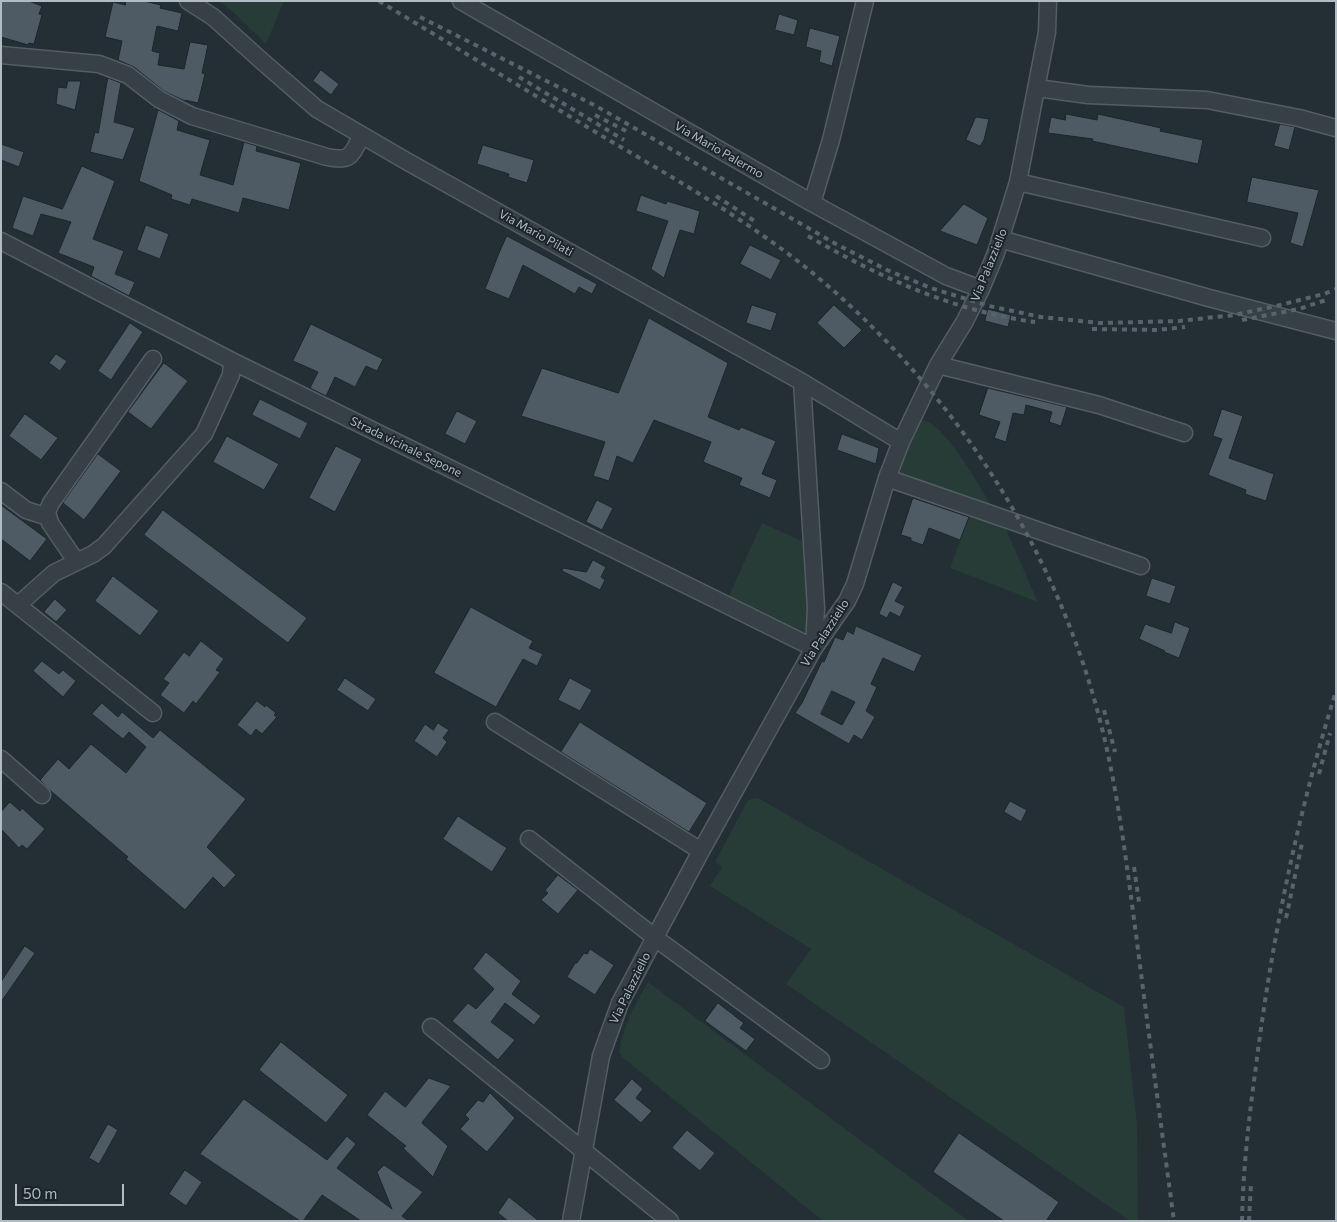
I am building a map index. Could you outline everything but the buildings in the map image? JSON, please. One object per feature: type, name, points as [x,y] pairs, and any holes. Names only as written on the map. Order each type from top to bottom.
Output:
[{"type":"street","name":"Via Mario Pilati","points":[[188,1],[213,17],[317,109],[802,382],[901,442]]},
{"type":"street","name":"Via Mario Palermo","points":[[461,1],[812,203],[946,276],[981,289]]},
{"type":"street","points":[[812,203],[831,140],[865,1]]},
{"type":"street","name":"Via Palazziello","points":[[571,1221],[601,1056],[620,1003],[701,851],[814,648],[847,601],[855,584],[887,478],[901,442],[920,399],[965,321],[981,289],[1000,239],[1018,182],[1047,32],[1048,1]]},
{"type":"street","points":[[1,55],[99,64],[128,75],[159,100],[192,116],[327,157],[342,160],[348,157],[362,135]]},
{"type":"street","points":[[1037,88],[1088,95],[1207,100],[1298,118],[1336,128]]},
{"type":"street","points":[[1018,182],[1262,238]]},
{"type":"street","points":[[1000,239],[1209,298],[1336,331]]},
{"type":"street","name":"Strada vicinale Sepone","points":[[1,241],[232,361],[814,648]]},
{"type":"street","points":[[76,561],[50,523],[47,512],[51,503],[153,359]]},
{"type":"street","points":[[18,605],[54,573],[93,554],[104,546],[204,434],[231,375],[232,361]]},
{"type":"street","points":[[938,365],[1099,405],[1184,433]]},
{"type":"street","points":[[802,382],[816,608],[814,648]]},
{"type":"street","points":[[887,478],[1140,566]]},
{"type":"street","points":[[1,491],[26,510],[48,517]]},
{"type":"street","points":[[1,592],[153,713]]},
{"type":"street","points":[[495,722],[701,851]]},
{"type":"street","points":[[1,759],[42,795]]},
{"type":"street","points":[[529,839],[656,938],[821,1060]]},
{"type":"street","points":[[431,1027],[670,1221]]},
{"type":"green space","points":[[220,1],[284,1],[266,44]]},
{"type":"green space","points":[[922,420],[931,423],[950,442],[990,503],[989,506],[894,478],[918,422]]},
{"type":"green space","points":[[971,512],[1004,525],[1038,602],[950,568]]},
{"type":"green space","points":[[762,523],[802,541],[808,621],[807,629],[803,634],[727,600]]},
{"type":"green space","points":[[758,798],[1124,1007],[1137,1124],[1138,1221],[1130,1221],[786,984],[811,949],[710,886],[722,867],[715,862],[748,800]]},
{"type":"green space","points":[[648,982],[969,1221],[823,1221],[623,1058],[619,1052],[623,1033],[634,1007]]},
{"type":"railway","points":[[379,1],[708,199],[781,248],[853,309],[900,355],[942,405],[981,458],[1016,514],[1046,572],[1072,633],[1101,724],[1124,843],[1174,1221]]},
{"type":"railway","points":[[420,17],[596,106],[836,244],[887,270],[931,288],[989,306],[1041,317],[1100,323],[1179,321],[1234,315],[1324,294],[1336,289]]},
{"type":"railway","points":[[519,77],[624,140]]},
{"type":"railway","points":[[595,115],[630,133]]},
{"type":"railway","points":[[716,196],[756,222]]},
{"type":"railway","points":[[808,236],[889,278],[946,301],[975,310],[1035,322]]},
{"type":"railway","points":[[1242,320],[1299,309],[1326,300]]},
{"type":"railway","points":[[1092,329],[1157,330],[1185,327]]},
{"type":"railway","points":[[1242,1221],[1249,1124],[1262,1018],[1278,923],[1298,830],[1336,691]]},
{"type":"railway","points":[[1104,710],[1115,752]]},
{"type":"railway","points":[[1319,774],[1330,733]]},
{"type":"railway","points":[[1286,918],[1302,843]]},
{"type":"railway","points":[[1134,867],[1139,902]]},
{"type":"railway","points":[[1249,1221],[1251,1183]]}]
